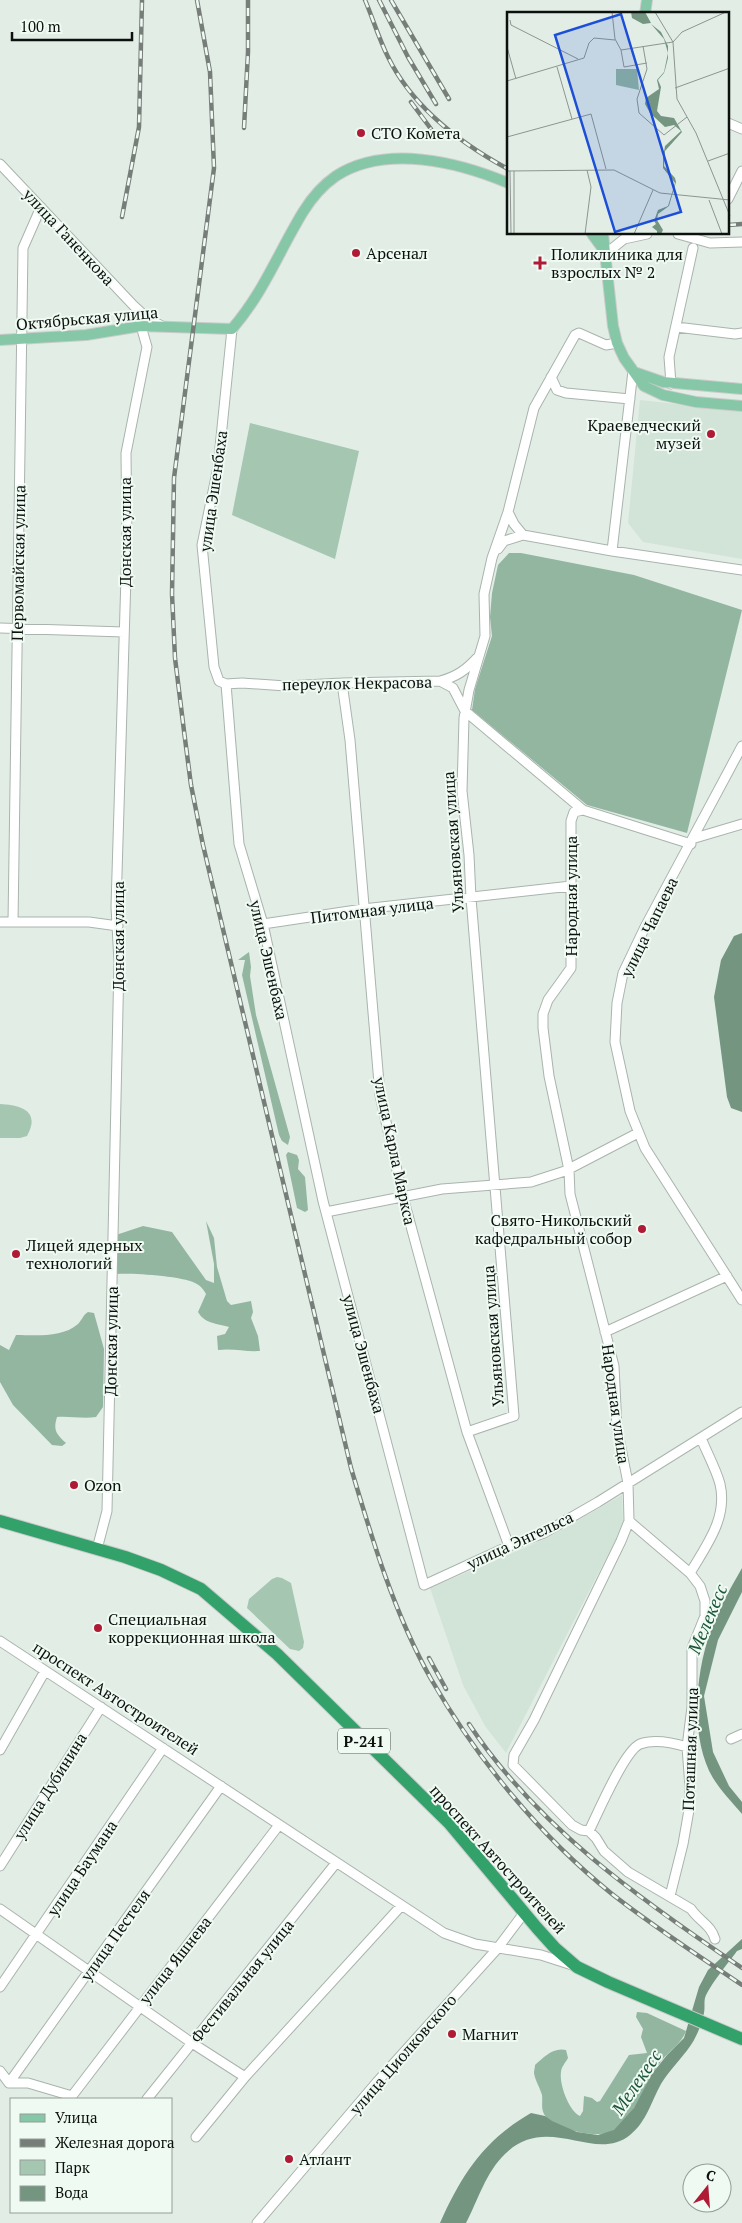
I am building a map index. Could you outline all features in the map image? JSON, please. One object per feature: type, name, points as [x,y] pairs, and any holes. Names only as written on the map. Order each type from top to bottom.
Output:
[{"type":"highway","name":"проспект Автостроителей","points":[[0,1521],[97,1548],[183,1579],[201,1589],[245,1625],[449,1823],[555,1948],[577,1967],[742,2039]]},
{"type":"main road","points":[[232,329],[260,292],[304,211],[321,189],[338,174],[371,163],[391,159],[411,159],[464,167],[507,183]]},
{"type":"main road","points":[[593,235],[604,252]]},
{"type":"main road","points":[[603,235],[613,326],[617,343],[624,358],[644,386],[663,395],[696,402],[742,406]]},
{"type":"main road","name":"Октябрьская улица","points":[[0,340],[86,335],[141,326],[232,329]]},
{"type":"main road","points":[[633,372],[646,378],[671,384],[742,389]]},
{"type":"street","points":[[730,124],[742,129]]},
{"type":"street","name":"улица Ганенкова","points":[[0,164],[133,305],[146,318],[162,326]]},
{"type":"street","points":[[730,195],[742,171]]},
{"type":"street","name":"Первомайская улица","points":[[13,922],[23,248],[41,207]]},
{"type":"street","points":[[604,252],[624,239],[642,235]]},
{"type":"street","points":[[682,235],[710,243],[742,242]]},
{"type":"street","points":[[671,384],[669,357],[693,248]]},
{"type":"street","name":"Донская улица","points":[[97,1548],[107,1511],[127,543],[126,453],[147,347],[141,326]]},
{"type":"street","points":[[676,327],[735,334],[742,333]]},
{"type":"street","name":"улица Эшенбаха","points":[[232,329],[218,467],[202,545],[214,667],[219,681],[226,684],[239,844],[263,924],[302,1114],[326,1212],[424,1585]]},
{"type":"street","name":"Ульяновская улица","points":[[467,1432],[514,1416],[469,855],[462,791],[465,711],[469,690],[485,636],[484,594],[492,558],[508,512],[534,408],[575,335],[579,333],[606,344],[617,343]]},
{"type":"street","points":[[612,551],[633,372]]},
{"type":"street","points":[[551,377],[557,390]]},
{"type":"street","points":[[542,394],[557,390],[566,393],[630,400]]},
{"type":"street","points":[[508,512],[514,524],[523,535]]},
{"type":"street","points":[[492,558],[504,541],[523,535],[612,551],[742,570]]},
{"type":"street","points":[[0,628],[124,632]]},
{"type":"street","name":"переулок Некрасова","points":[[226,684],[242,683],[286,686],[440,681],[453,677],[467,669],[479,656]]},
{"type":"street","points":[[440,681],[453,688],[465,711],[583,810],[693,841],[742,824]]},
{"type":"street","name":"улица Карла Маркса","points":[[342,683],[350,740],[380,1094],[403,1197],[467,1432],[509,1546]]},
{"type":"street","name":"улица Чапаева","points":[[742,746],[693,841],[645,927],[623,973],[616,1003],[615,1042],[621,1075],[638,1133],[645,1148],[742,1300]]},
{"type":"street","name":"Народная улица","points":[[583,810],[574,812],[571,821],[571,968],[548,1000],[543,1014],[543,1028],[548,1076],[569,1170],[570,1194],[614,1366],[617,1428],[628,1483],[629,1521],[617,1550],[534,1720],[514,1755],[513,1765],[572,1826],[589,1831]]},
{"type":"street","name":"Питомная улица","points":[[263,924],[363,909],[571,886]]},
{"type":"street","points":[[0,922],[89,922],[118,926]]},
{"type":"street","points":[[326,1212],[442,1189],[531,1182],[569,1170],[638,1133]]},
{"type":"street","points":[[605,1332],[727,1276]]},
{"type":"street","name":"улица Энгельса","points":[[424,1585],[509,1546],[544,1533],[742,1412]]},
{"type":"street","points":[[690,1573],[714,1532],[722,1513],[720,1485],[701,1438]]},
{"type":"street","name":"Поташная улица","points":[[629,1521],[690,1573],[700,1586],[705,1600],[705,1616],[692,1648],[692,1707],[686,1747],[690,1787],[689,1810],[670,1896]]},
{"type":"street","name":"проспект Автостроителей","points":[[0,1641],[444,1933],[475,1944],[497,1949]]},
{"type":"street","points":[[0,1750],[45,1671]]},
{"type":"street","name":"улица Дубинина","points":[[0,1866],[101,1707]]},
{"type":"street","points":[[731,1739],[742,1734]]},
{"type":"street","points":[[686,1747],[655,1742],[639,1744],[628,1756],[614,1780],[589,1831],[596,1838],[604,1852],[628,1872],[690,1909],[696,1917],[712,1929],[715,1939]]},
{"type":"street","name":"улица Баумана","points":[[0,1987],[162,1748]]},
{"type":"street","name":"улица Пестеля","points":[[9,2084],[221,1786]]},
{"type":"street","name":"улица Яшнева","points":[[9,2084],[28,2082],[72,2096],[279,1825]]},
{"type":"street","name":"Фестивальная улица","points":[[148,2098],[336,1863]]},
{"type":"street","points":[[196,2137],[246,2076],[401,1906]]},
{"type":"street","points":[[0,1909],[192,2043],[246,2076]]},
{"type":"street","name":"улица Циолковского","points":[[257,2223],[377,2082],[497,1949],[524,1913]]},
{"type":"street","points":[[497,1949],[542,1955],[577,1967]]},
{"type":"street","points":[[0,2071],[9,2084]]},
{"type":"shaded area","points":[[640,400],[742,411],[742,559],[643,542],[628,523]]},
{"type":"shaded area","points":[[509,553],[521,553],[634,575],[742,610],[687,833],[587,805],[472,710],[475,689],[492,636],[490,617],[492,593],[498,565]]},
{"type":"shaded area","points":[[249,952],[250,976],[256,1015],[290,1137],[288,1145],[282,1141],[279,1135],[242,975],[245,960],[238,960]]},
{"type":"shaded area","points":[[288,1152],[297,1155],[299,1160],[298,1169],[305,1177],[308,1210],[305,1212],[297,1208],[286,1155]]},
{"type":"shaded area","points":[[206,1221],[214,1238],[217,1267],[227,1301],[231,1305],[251,1301],[253,1312],[251,1318],[258,1336],[260,1351],[218,1350],[217,1336],[225,1334],[229,1327],[204,1319],[198,1312],[206,1294],[197,1284],[168,1277],[117,1274],[116,1235],[143,1226],[172,1232],[206,1280],[214,1283],[214,1264]]},
{"type":"shaded area","points":[[88,1312],[94,1313],[104,1349],[103,1407],[96,1417],[57,1417],[56,1432],[66,1443],[62,1446],[52,1445],[13,1405],[0,1382],[0,1345],[9,1350],[16,1335],[48,1335],[64,1332],[78,1324]]},
{"type":"shaded area","points":[[622,1495],[623,1521],[617,1537],[506,1753],[485,1726],[463,1685],[430,1588],[547,1538]]},
{"type":"shaded area","points":[[637,2012],[647,2013],[686,2031],[679,2043],[662,2060],[623,2123],[608,2133],[590,2134],[569,2129],[552,2122],[546,2117],[542,2109],[542,2095],[534,2072],[535,2065],[553,2051],[566,2050],[568,2058],[561,2070],[562,2083],[572,2109],[580,2116],[583,2111],[584,2096],[592,2098],[597,2102],[600,2101],[629,2055],[647,2053],[641,2037],[643,2029],[636,2017]]},
{"type":"green space","points":[[250,423],[359,451],[335,559],[232,515]]},
{"type":"green space","points":[[0,1104],[15,1106],[27,1111],[32,1121],[27,1136],[0,1138]]},
{"type":"green space","points":[[277,1577],[291,1583],[304,1642],[303,1648],[299,1651],[290,1649],[247,1608],[249,1599],[272,1579]]},
{"type":"water","points":[[742,933],[742,1112],[731,1108],[727,1097],[714,997],[721,960],[734,936]]},
{"type":"water","points":[[742,1568],[742,1592],[718,1640],[704,1696],[713,1752],[729,1786],[742,1802],[742,1814],[716,1783],[706,1762],[701,1745],[697,1707],[701,1668],[710,1633],[720,1608]]},
{"type":"water","points":[[742,1939],[742,1949],[737,1951],[707,1993],[702,2019],[692,2043],[661,2084],[645,2117],[636,2130],[616,2142],[601,2144],[554,2137],[538,2137],[521,2142],[498,2161],[466,2223],[440,2223],[457,2189],[476,2160],[487,2147],[514,2123],[531,2113],[545,2116],[577,2132],[598,2135],[614,2130],[634,2108],[652,2074],[684,2038],[699,1987],[708,1970]]},
{"type":"railway","points":[[122,217],[139,127],[142,0]]},
{"type":"railway","points":[[197,0],[210,72],[214,168],[174,478],[172,594],[175,658],[191,785],[203,845],[351,1468],[385,1575],[418,1654],[449,1709],[490,1767],[535,1822],[585,1871],[644,1918],[742,1985]]},
{"type":"railway","points":[[244,128],[248,52],[248,0]]},
{"type":"railway","points":[[365,0],[388,57],[398,75],[424,108],[456,136],[507,168]]},
{"type":"railway","points":[[379,0],[408,57],[436,104]]},
{"type":"railway","points":[[391,0],[449,99]]},
{"type":"railway","points":[[411,102],[431,129]]},
{"type":"railway","points":[[730,225],[742,224]]},
{"type":"railway","points":[[429,1658],[446,1689]]},
{"type":"railway","points":[[469,1724],[496,1761],[526,1796],[559,1829],[629,1888],[742,1968]]},
{"type":"place","name":"СТО Комета","points":[[361,133]]},
{"type":"place","name":"Арсенал","points":[[356,253]]},
{"type":"place","name":"Поликлиника для взрослых № 2","points":[[540,263]]},
{"type":"place","name":"Краеведческий музей","points":[[711,434]]},
{"type":"place","name":"Свято-Никольский кафедральный собор","points":[[642,1229]]},
{"type":"place","name":"Лицей ядерных технологий","points":[[16,1254]]},
{"type":"place","name":"Ozon","points":[[74,1485]]},
{"type":"place","name":"Специальная коррекционная школа","points":[[98,1628]]},
{"type":"place","name":"Магнит","points":[[452,2034]]},
{"type":"place","name":"Атлант","points":[[289,2159]]},
{"type":"water label","name":"Мелекесс","points":[[707,1619]]},
{"type":"water label","name":"Мелекесс","points":[[636,2082]]}]
